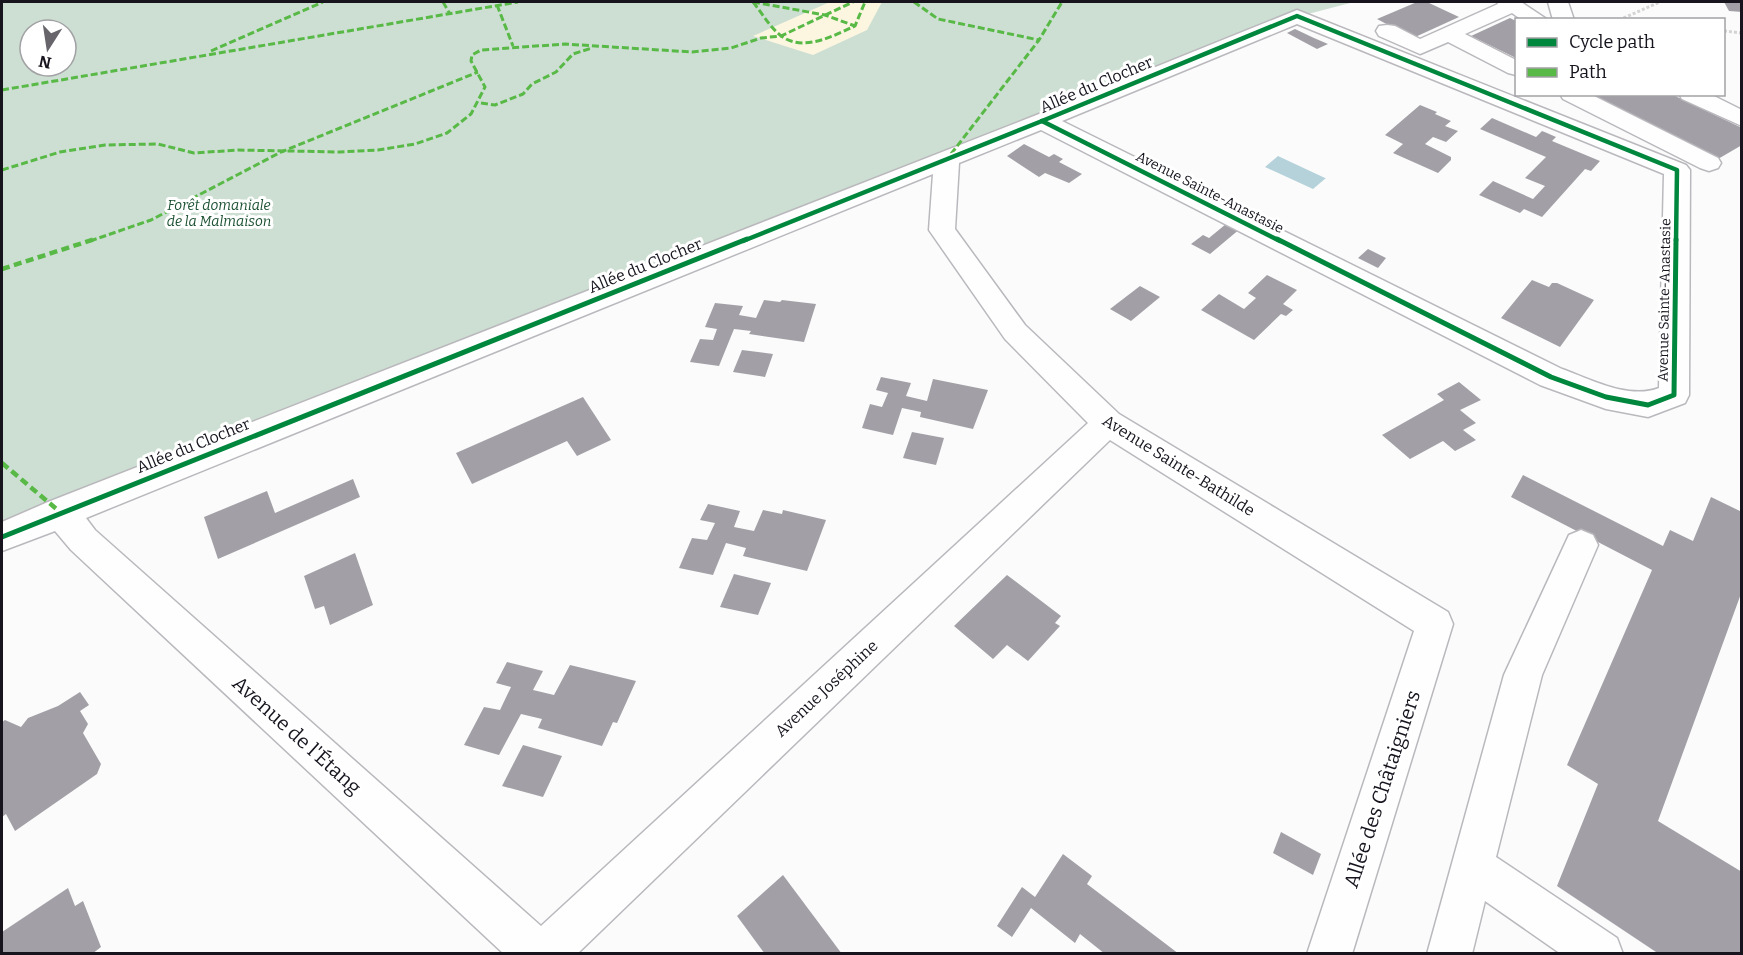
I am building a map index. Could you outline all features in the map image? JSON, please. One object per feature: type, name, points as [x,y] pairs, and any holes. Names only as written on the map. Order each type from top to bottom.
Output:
[{"type":"street","points":[[1558,2],[1563,18]]},
{"type":"street","points":[[1368,21],[1420,47],[1510,4],[1534,18]]},
{"type":"street","name":"Allée du Clocher","points":[[2,537],[1042,121],[1297,16]]},
{"type":"street","name":"Avenue Sainte-Anastasie","points":[[1042,121],[1551,377],[1606,397],[1648,405],[1674,395],[1677,170],[1297,16]]},
{"type":"street","points":[[1448,34],[1515,68]]},
{"type":"street","points":[[1574,96],[1709,163]]},
{"type":"street","points":[[1694,96],[1742,119]]},
{"type":"street","name":"Avenue Sainte-Bathilde","points":[[947,159],[942,231],[1015,332],[1108,423],[1435,624]]},
{"type":"street","name":"Avenue Joséphine","points":[[544,954],[1108,423]]},
{"type":"street","name":"Avenue de l'Étang","points":[[60,512],[83,540],[538,954]]},
{"type":"street","points":[[1449,954],[1523,675],[1581,545]]},
{"type":"street","name":"Allée des Châtaigniers","points":[[1329,954],[1435,624]]},
{"type":"street","points":[[1471,866],[1601,954]]},
{"type":"path","points":[[1624,18],[1660,2]]},
{"type":"path","points":[[1725,32],[1742,33]]},
{"type":"green space","name":"Forêt domaniale de la Malmaison","points":[[2,2],[1354,2],[1308,14],[1293,26],[1048,110],[2,527]]},
{"type":"sand","points":[[830,2],[882,2],[867,30],[813,55],[753,36]]},
{"type":"water","points":[[1278,156],[1326,178],[1313,189],[1265,167]]},
{"type":"building","points":[[1417,2],[1427,2],[1459,17],[1413,38],[1377,19]]},
{"type":"building","points":[[1724,2],[1742,2],[1742,12],[1729,11]]},
{"type":"building","points":[[1510,18],[1515,20],[1515,58],[1471,36]]},
{"type":"building","points":[[1295,29],[1328,44],[1317,49],[1287,33]]},
{"type":"building","points":[[1593,96],[1675,96],[1742,128],[1742,145],[1718,159]]},
{"type":"building","points":[[1420,105],[1451,121],[1445,126],[1458,131],[1446,142],[1433,137],[1425,144],[1451,157],[1451,160],[1438,173],[1393,153],[1403,144],[1385,135]]},
{"type":"building","points":[[1492,118],[1536,137],[1542,131],[1556,137],[1552,141],[1600,161],[1591,171],[1585,169],[1542,217],[1524,209],[1520,213],[1479,195],[1493,181],[1533,199],[1545,186],[1525,178],[1546,157],[1480,129]]},
{"type":"building","points":[[1024,144],[1049,157],[1054,154],[1063,159],[1059,162],[1082,174],[1069,183],[1045,173],[1039,177],[1007,156]]},
{"type":"building","points":[[1226,224],[1241,228],[1210,254],[1191,244],[1203,235],[1209,238]]},
{"type":"building","points":[[1368,249],[1386,258],[1378,268],[1358,258]]},
{"type":"building","points":[[1267,275],[1297,290],[1283,304],[1293,310],[1286,316],[1281,314],[1254,340],[1201,310],[1219,294],[1244,309],[1256,298],[1248,293]]},
{"type":"building","points":[[1532,280],[1549,287],[1552,283],[1557,283],[1594,300],[1560,347],[1501,318]]},
{"type":"building","points":[[1140,286],[1160,297],[1131,321],[1110,309]]},
{"type":"building","points":[[764,300],[816,304],[804,342],[749,334],[751,331],[734,329],[719,366],[690,362],[700,339],[713,340],[717,329],[705,327],[715,303],[743,306],[739,315],[756,318]]},
{"type":"building","points":[[742,350],[773,354],[765,377],[733,372]]},
{"type":"building","points":[[881,377],[911,383],[906,396],[927,401],[933,379],[988,390],[973,429],[920,417],[921,412],[902,408],[893,435],[862,428],[870,404],[882,407],[888,393],[876,390]]},
{"type":"building","points":[[1459,382],[1481,400],[1460,410],[1476,423],[1463,430],[1476,440],[1455,451],[1443,441],[1410,459],[1382,435],[1444,400],[1437,394]]},
{"type":"building","points":[[583,397],[611,440],[577,456],[567,441],[472,484],[456,453]]},
{"type":"building","points":[[912,432],[944,438],[936,465],[903,458]]},
{"type":"building","points":[[1523,475],[1663,546],[1670,530],[1693,541],[1711,497],[1742,512],[1742,591],[1658,821],[1742,872],[1742,954],[1659,954],[1557,886],[1598,784],[1567,765],[1652,570],[1511,497]]},
{"type":"building","points":[[353,479],[360,497],[218,559],[204,517],[267,491],[275,513]]},
{"type":"building","points":[[708,504],[740,511],[734,527],[754,531],[763,510],[782,514],[783,510],[826,520],[807,571],[743,556],[746,548],[726,543],[713,575],[679,568],[692,538],[707,540],[715,523],[700,520]]},
{"type":"building","points":[[355,553],[373,605],[330,625],[324,606],[315,609],[304,576]]},
{"type":"building","points":[[734,574],[771,583],[758,615],[720,607]]},
{"type":"building","points":[[1007,575],[1061,616],[1055,623],[1060,626],[1028,661],[1007,645],[993,659],[954,626]]},
{"type":"building","points":[[507,662],[543,671],[533,690],[554,695],[570,665],[636,681],[617,723],[613,722],[602,746],[538,728],[542,719],[521,714],[499,755],[464,745],[484,707],[500,710],[511,687],[496,683]]},
{"type":"building","points":[[80,692],[89,705],[80,711],[88,724],[83,733],[101,764],[97,774],[15,831],[6,814],[2,817],[2,722],[5,720],[21,727],[28,718],[58,706]]},
{"type":"building","points":[[523,745],[562,756],[543,797],[502,786]]},
{"type":"building","points":[[1281,832],[1321,854],[1313,875],[1273,853]]},
{"type":"building","points":[[1063,854],[1092,876],[1087,884],[1179,954],[1105,954],[1080,934],[1075,943],[1031,908],[1012,937],[997,926],[1022,887],[1035,897]]},
{"type":"building","points":[[783,875],[842,954],[765,954],[737,916]]},
{"type":"building","points":[[68,888],[75,906],[83,901],[101,947],[92,954],[2,954],[2,932]]},
{"type":"marked path","points":[[211,51],[323,2]]},
{"type":"marked path","points":[[443,2],[450,14]]},
{"type":"marked path","points":[[2,90],[518,2]]},
{"type":"marked path","points":[[753,2],[780,35],[797,43],[818,41],[855,26],[865,2]]},
{"type":"marked path","points":[[753,2],[825,15],[855,26]]},
{"type":"marked path","points":[[2,170],[60,152],[105,145],[158,144],[194,153],[238,150],[340,152],[378,150],[415,144],[447,133],[471,114],[485,87],[471,61],[472,55],[481,50],[565,44],[692,52],[731,48],[761,38],[781,36],[853,2]]},
{"type":"marked path","points":[[914,2],[938,19],[1039,40]]},
{"type":"marked path","points":[[951,154],[1039,40],[1062,2]]},
{"type":"marked path","points":[[497,5],[513,46]]},
{"type":"marked path","points":[[481,103],[495,105],[523,94],[532,84],[556,72],[573,54],[592,48]]},
{"type":"marked path","points":[[2,269],[151,220],[281,152],[478,72]]},
{"type":"marked path","points":[[2,463],[60,512]]},
{"type":"cycle path","points":[[2,537],[1042,121],[1297,16],[1677,170],[1674,395],[1648,405],[1606,397],[1551,377],[1042,121]]}]
